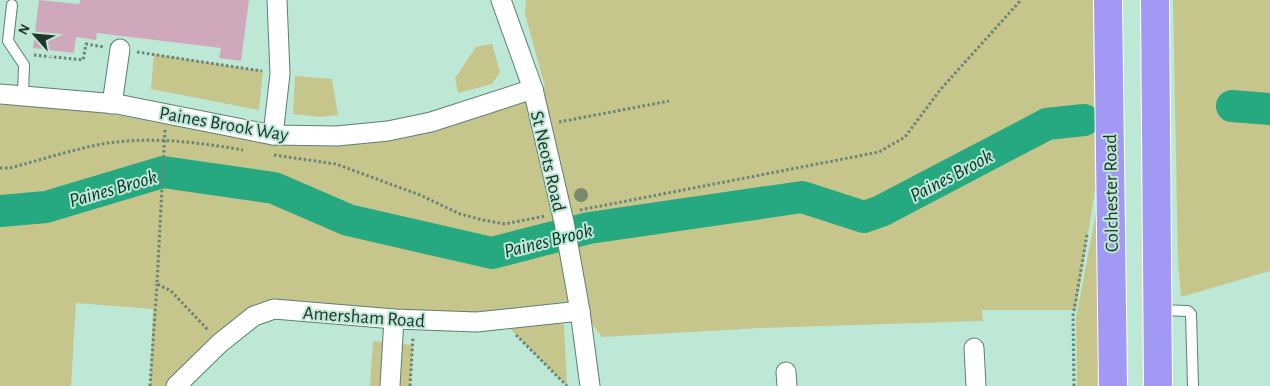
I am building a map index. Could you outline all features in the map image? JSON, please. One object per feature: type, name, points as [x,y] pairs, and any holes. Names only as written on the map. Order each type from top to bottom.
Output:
[{"type":"highway","name":"Colchester Road","points":[[1108,0],[1113,386]]},
{"type":"highway","points":[[1155,0],[1158,386]]},
{"type":"street","points":[[273,135],[280,74],[277,0]]},
{"type":"street","name":"St Neots Road","points":[[501,0],[533,90],[562,216],[580,311],[590,386]]},
{"type":"street","points":[[112,104],[120,49]]},
{"type":"street","name":"Paines Brook Way","points":[[0,94],[112,104],[273,135],[338,136],[388,131],[431,122],[533,90]]},
{"type":"street","name":"Amersham Road","points":[[176,386],[220,343],[254,316],[274,309],[394,320],[478,322],[580,311]]},
{"type":"street","points":[[390,386],[394,320]]},
{"type":"street","points":[[974,348],[976,386]]},
{"type":"lane","points":[[12,5],[8,41],[24,66],[23,95]]},
{"type":"lane","points":[[1157,310],[1188,312],[1191,314],[1193,386]]},
{"type":"path","points":[[270,154],[336,164],[420,195],[460,214],[505,224],[562,216],[879,152],[905,137],[940,90],[1021,0]]},
{"type":"path","points":[[16,53],[83,60],[86,44],[280,74]]},
{"type":"path","points":[[540,126],[669,101]]},
{"type":"path","points":[[0,168],[10,168],[101,144],[127,141],[204,143],[251,151]]},
{"type":"path","points":[[150,386],[164,149]]},
{"type":"path","points":[[1074,386],[1073,316],[1088,228]]},
{"type":"path","points":[[157,284],[170,291],[220,343]]},
{"type":"path","points":[[410,386],[414,320]]},
{"type":"path","points":[[501,320],[567,386]]},
{"type":"shaded area","points":[[526,0],[1093,0],[1095,190],[1076,310],[982,310],[983,321],[760,328],[602,337],[576,303],[496,312],[423,312],[265,301],[222,330],[165,386],[150,386],[153,309],[76,303],[71,386],[0,386],[0,105],[54,106],[101,112],[281,145],[334,146],[408,138],[545,87],[525,14]]},
{"type":"shaded area","points":[[1173,0],[1270,0],[1270,271],[1181,297],[1178,262]]},
{"type":"shaded area","points":[[492,44],[500,72],[492,84],[458,93],[455,78],[476,47]]},
{"type":"shaded area","points":[[154,54],[263,71],[259,110],[151,89]]},
{"type":"shaded area","points":[[295,76],[332,79],[338,115],[320,117],[293,114]]},
{"type":"shaded area","points":[[1100,191],[1105,386],[1077,386],[1076,318]]},
{"type":"shaded area","points":[[556,322],[564,325],[567,386],[510,329]]},
{"type":"shaded area","points":[[373,341],[413,345],[410,386],[370,386]]},
{"type":"building","points":[[39,0],[79,4],[80,0],[249,0],[241,61],[219,58],[221,48],[97,33],[96,40],[76,37],[74,53],[33,48]]},
{"type":"waterway","name":"Paines Brook","points":[[1232,106],[1270,109]]},
{"type":"waterway","name":"Paines Brook","points":[[0,211],[46,207],[163,172],[274,188],[348,220],[492,253],[589,228],[802,197],[864,217],[881,211],[1047,124],[1084,120]]}]
